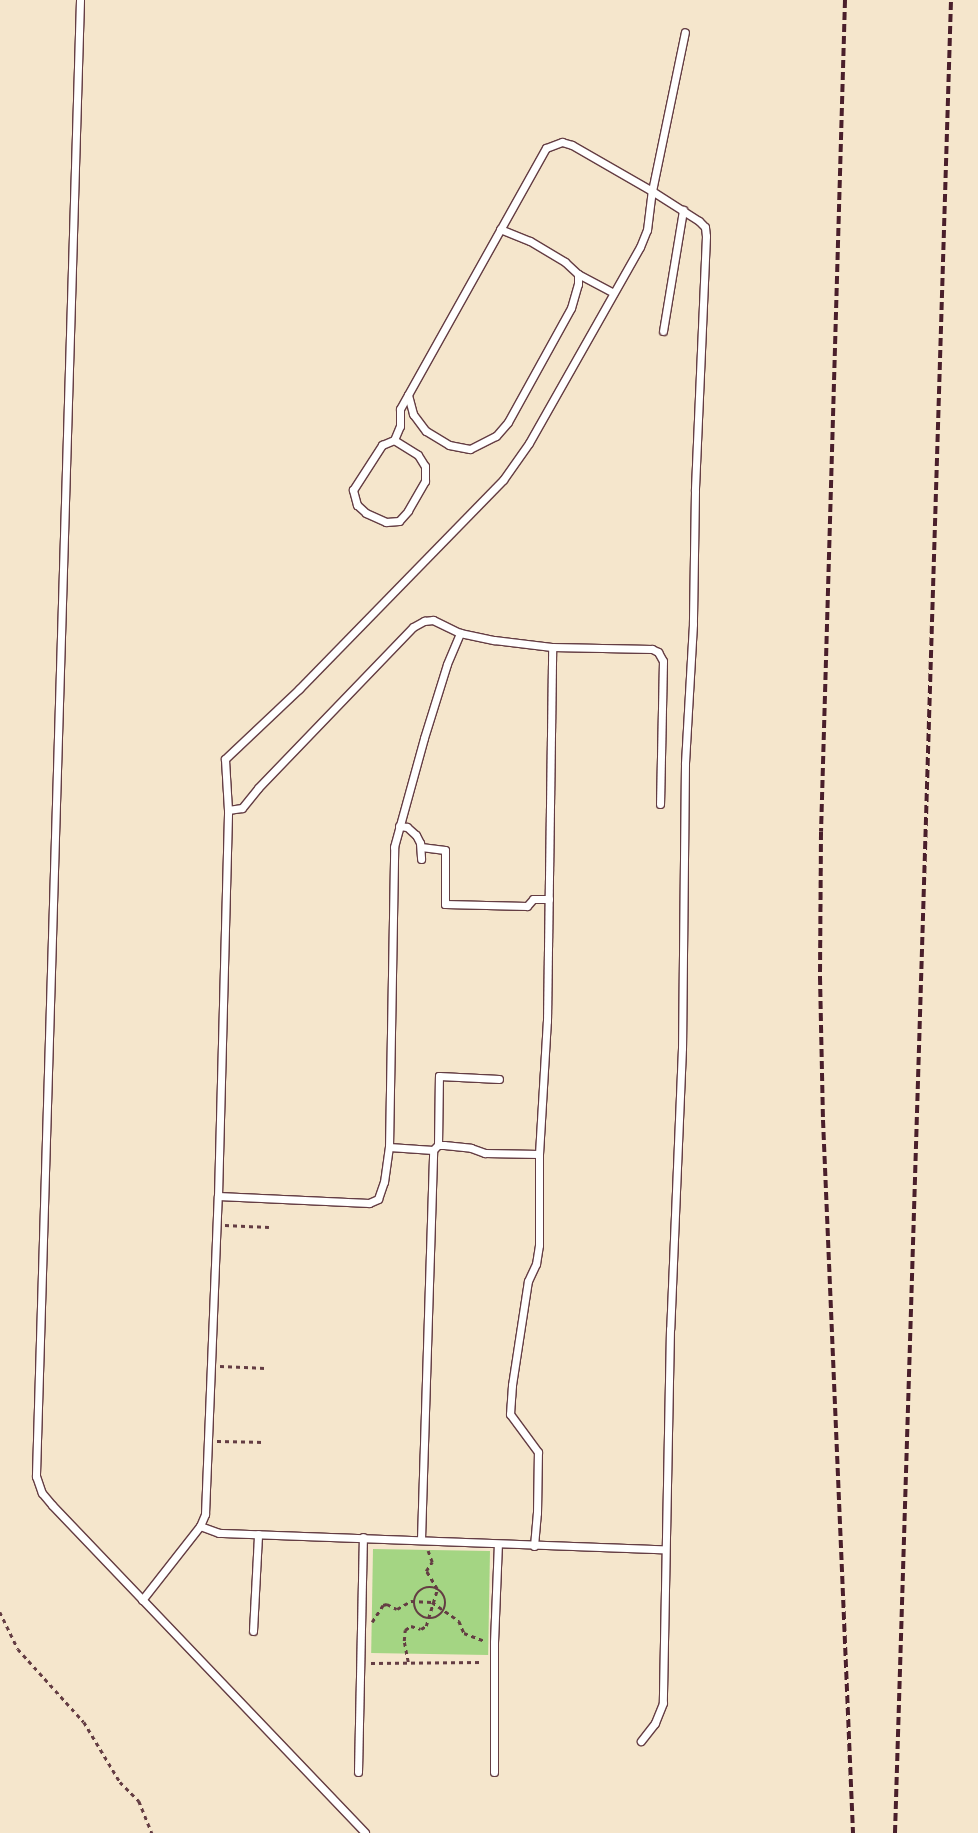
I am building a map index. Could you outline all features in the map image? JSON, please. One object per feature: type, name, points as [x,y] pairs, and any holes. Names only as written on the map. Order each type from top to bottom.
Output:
[{"type":"lane","points":[[80,0],[36,1468],[39,1486],[52,1505],[365,1833]]},
{"type":"lane","points":[[142,1600],[200,1526],[206,1514],[218,1196],[228,810],[225,760],[299,689],[503,480],[529,443],[647,230],[652,191],[685,32]]},
{"type":"lane","points":[[394,440],[418,455],[425,466],[425,481],[408,511],[399,521],[386,522],[366,514],[358,505],[353,490],[382,445],[394,440],[400,426],[400,409],[546,148],[562,142],[572,145],[652,191],[705,226],[693,624],[686,764],[682,1048],[670,1329],[662,1703],[655,1723],[641,1741]]},
{"type":"lane","points":[[663,331],[683,210]]},
{"type":"lane","points":[[500,229],[530,241],[565,262],[578,274],[613,293]]},
{"type":"lane","points":[[408,395],[413,414],[426,431],[449,445],[470,449],[496,436],[508,422],[571,308],[578,284],[578,274]]},
{"type":"lane","points":[[228,810],[242,808],[258,788],[414,628],[424,621],[433,620],[460,633],[494,640],[552,647],[652,649],[658,652],[663,661],[660,804]]},
{"type":"lane","points":[[218,1196],[369,1203],[378,1199],[384,1182],[389,1147],[394,848],[398,826],[447,664],[460,633]]},
{"type":"lane","points":[[534,1546],[537,1513],[538,1452],[510,1414],[512,1385],[528,1281],[536,1264],[539,1245],[538,1154],[546,1021],[552,647]]},
{"type":"lane","points":[[398,826],[407,827],[416,835],[421,847],[421,858]]},
{"type":"lane","points":[[421,847],[445,850],[445,904],[527,906],[533,899],[549,899]]},
{"type":"lane","points":[[424,1540],[439,1076],[499,1078]]},
{"type":"lane","points":[[389,1147],[472,1148],[485,1153],[538,1154]]},
{"type":"lane","points":[[200,1526],[220,1533],[364,1537],[534,1546],[664,1549]]},
{"type":"lane","points":[[253,1631],[258,1534]]},
{"type":"lane","points":[[358,1772],[364,1537]]},
{"type":"lane","points":[[494,1772],[494,1642],[498,1544]]},
{"type":"path","points":[[216,1225],[269,1227]]},
{"type":"path","points":[[211,1366],[265,1368]]},
{"type":"path","points":[[208,1442],[263,1442]]},
{"type":"path","points":[[424,1540],[432,1562],[426,1572],[434,1580],[436,1589],[445,1600],[443,1611],[436,1618],[429,1619],[420,1616],[416,1612],[414,1601],[419,1591],[424,1588],[436,1589]]},
{"type":"path","points":[[408,1662],[404,1641],[405,1630],[411,1626],[424,1629],[429,1619],[436,1589]]},
{"type":"path","points":[[361,1623],[371,1623],[383,1605],[387,1604],[397,1609],[408,1602],[432,1602],[459,1622],[464,1633],[487,1642],[494,1642]]},
{"type":"path","points":[[0,1612],[18,1649],[84,1722],[120,1782],[139,1801],[152,1833]]},
{"type":"path","points":[[360,1663],[495,1662]]},
{"type":"green space","points":[[373,1549],[490,1551],[488,1655],[371,1653]]},
{"type":"railway","points":[[845,0],[821,832],[820,977],[823,1120],[853,1833]]},
{"type":"railway","points":[[895,1833],[951,0]]}]
